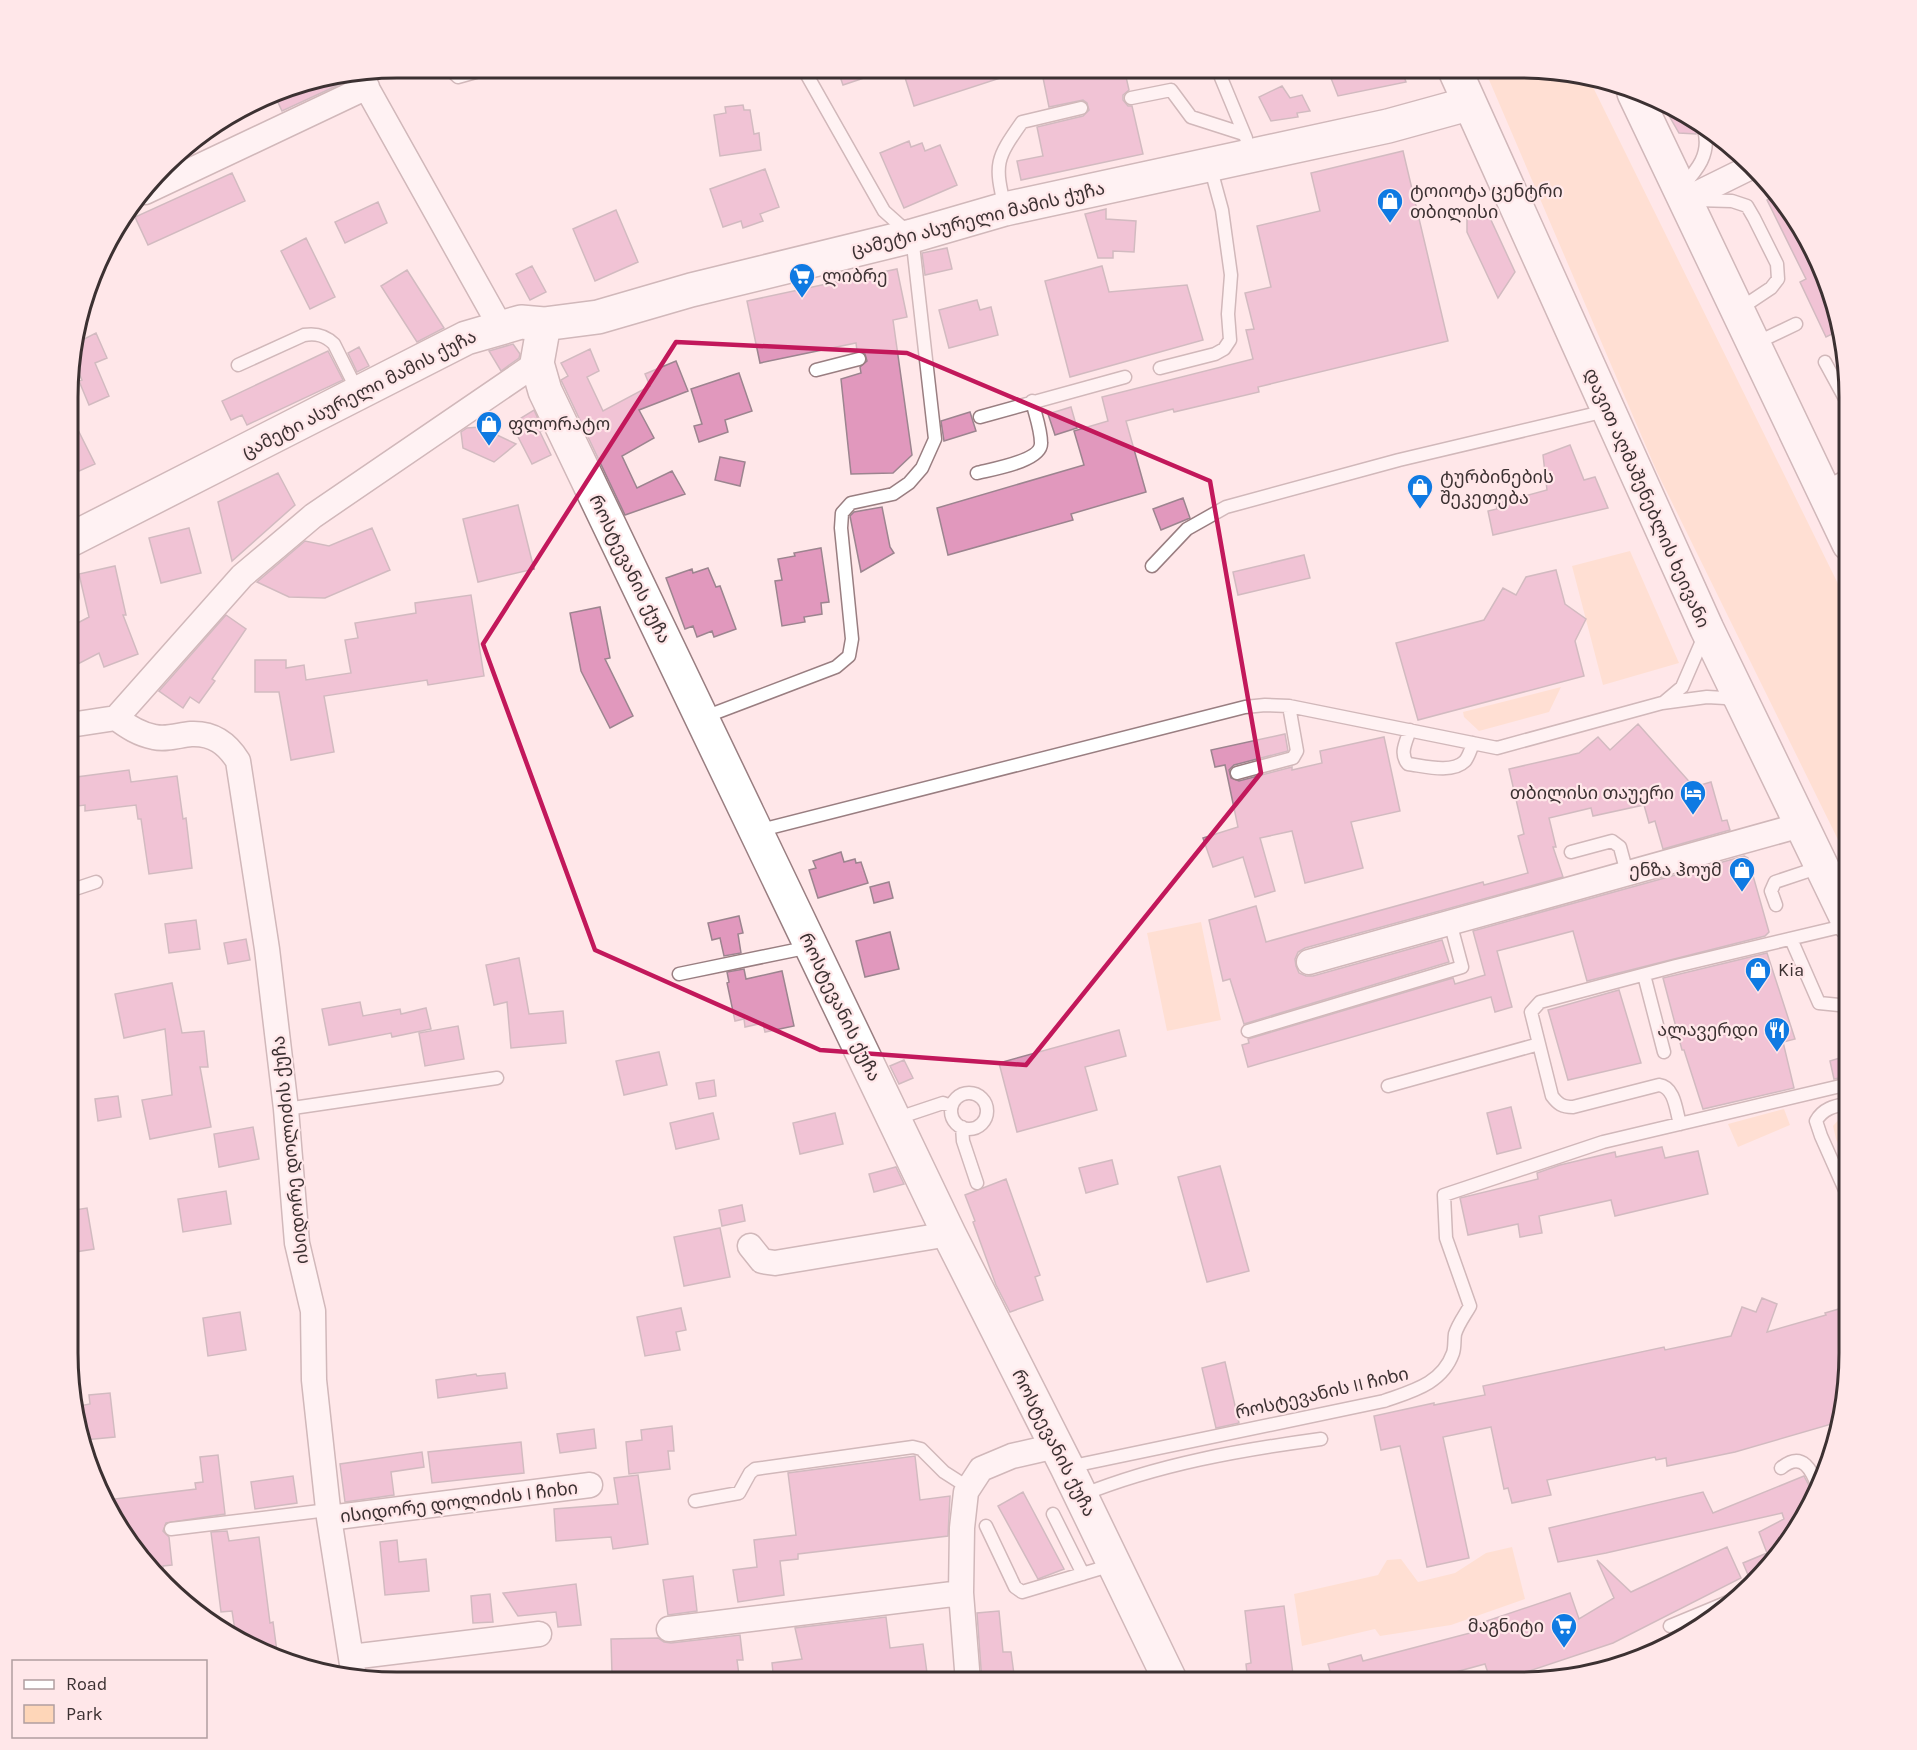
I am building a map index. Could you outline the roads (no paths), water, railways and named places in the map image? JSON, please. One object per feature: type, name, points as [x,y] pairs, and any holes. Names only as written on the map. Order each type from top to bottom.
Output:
[{"type":"main road","name":"დავით აღმაშენებლის ხეივანი","points":[[1458,78],[1707,629],[1839,904]]},
{"type":"main road","points":[[1637,100],[1753,345],[1835,482],[1839,500]]},
{"type":"main road","name":"ცამეტი ასურელი მამის ქუჩა","points":[[78,536],[466,338],[500,326],[521,322],[544,324],[598,317],[691,290],[912,236],[1005,209],[1209,165],[1248,145],[1388,126],[1468,104]]},
{"type":"main road","name":"როსტევანის ქუჩა","points":[[544,324],[537,363],[545,391],[949,1234],[1166,1672]]},
{"type":"street","points":[[366,80],[500,326]]},
{"type":"street","points":[[159,185],[360,81]]},
{"type":"street","points":[[1681,195],[1744,170]]},
{"type":"street","points":[[78,724],[116,718],[242,576],[313,516],[537,363]]},
{"type":"street","name":"ისიდორე დოლიძის ქუჩა","points":[[116,718],[132,730],[154,737],[170,738],[192,734],[212,737],[229,746],[238,761],[267,949],[286,1109],[297,1243],[313,1311],[314,1380],[328,1514],[352,1667]]},
{"type":"street","points":[[1309,962],[1801,825]]},
{"type":"street","points":[[750,1246],[762,1261],[775,1263],[949,1234]]},
{"type":"street","points":[[967,1672],[961,1593],[962,1528],[966,1492],[981,1469],[1012,1456],[1068,1470]]},
{"type":"street","name":"ისიდორე დოლიძის I ჩიხი","points":[[328,1514],[590,1485]]},
{"type":"street","points":[[669,1629],[961,1593]]},
{"type":"street","points":[[352,1667],[539,1634]]},
{"type":"lane","points":[[702,717],[836,667],[849,656],[852,639],[841,528],[842,513],[851,503],[893,494],[909,483],[922,468],[935,439],[919,345],[912,236],[884,211],[809,78]]},
{"type":"lane","points":[[1221,78],[1248,145]]},
{"type":"lane","points":[[1131,98],[1171,90],[1191,117],[1248,145]]},
{"type":"lane","points":[[1005,209],[997,176],[1002,151],[1022,122],[1082,108]]},
{"type":"lane","points":[[1705,138],[1707,148],[1699,168],[1681,195],[1732,201],[1747,206],[1777,264],[1778,279],[1771,288],[1737,311]]},
{"type":"lane","points":[[1160,368],[1215,354],[1224,349],[1230,340],[1228,314],[1231,275],[1222,210],[1209,165]]},
{"type":"lane","points":[[1753,345],[1796,324]]},
{"type":"lane","points":[[238,365],[304,335],[321,335],[334,344],[359,393]]},
{"type":"lane","points":[[816,370],[859,359]]},
{"type":"lane","points":[[1825,362],[1839,387]]},
{"type":"lane","points":[[980,417],[1125,377]]},
{"type":"lane","points":[[977,473],[1032,457],[1040,451],[1041,443],[1032,401]]},
{"type":"lane","points":[[1152,566],[1187,529],[1226,507],[1400,460],[1608,411]]},
{"type":"lane","points":[[1662,704],[1682,687],[1707,629]]},
{"type":"lane","points":[[755,831],[1245,707],[1288,706],[1497,748],[1662,704],[1707,697],[1725,698],[1743,705]]},
{"type":"lane","points":[[1237,772],[1293,758],[1296,750],[1288,706]]},
{"type":"lane","points":[[1410,730],[1403,752],[1408,764],[1448,768],[1455,766],[1466,760],[1473,743]]},
{"type":"lane","points":[[1571,852],[1612,841],[1620,847],[1627,873]]},
{"type":"lane","points":[[1776,905],[1771,891],[1774,882],[1821,867]]},
{"type":"lane","points":[[78,888],[96,882]]},
{"type":"lane","points":[[1248,1031],[1462,967],[1450,922]]},
{"type":"lane","points":[[1839,927],[1536,1004],[1531,1012],[1552,1096],[1563,1107],[1573,1107],[1659,1085],[1665,1086],[1671,1092],[1680,1124],[1839,1086]]},
{"type":"lane","points":[[1791,939],[1819,1003],[1839,1005]]},
{"type":"lane","points":[[679,974],[811,946]]},
{"type":"lane","points":[[1644,975],[1664,1052]]},
{"type":"lane","points":[[1388,1086],[1539,1044]]},
{"type":"lane","points":[[286,1109],[497,1078]]},
{"type":"lane","points":[[966,1093],[978,1095],[986,1105],[987,1111],[983,1122],[973,1128],[962,1127],[953,1120],[951,1106],[956,1099],[966,1093]]},
{"type":"lane","points":[[894,1119],[943,1103],[951,1106]]},
{"type":"lane","points":[[1839,1105],[1832,1106],[1819,1115],[1816,1121],[1839,1176]]},
{"type":"lane","name":"როსტევანის II ჩიხი","points":[[1068,1470],[1384,1401],[1422,1388],[1443,1372],[1454,1351],[1455,1335],[1460,1322],[1470,1306],[1446,1238],[1444,1194],[1603,1142],[1680,1124]]},
{"type":"lane","points":[[962,1127],[963,1141],[977,1183]]},
{"type":"lane","points":[[1068,1470],[1116,1482],[1236,1451],[1322,1439]]},
{"type":"lane","points":[[695,1501],[739,1493],[755,1468],[913,1448],[921,1449],[944,1472],[969,1488]]},
{"type":"lane","points":[[1781,1468],[1795,1461],[1803,1463],[1809,1468],[1814,1478]]},
{"type":"lane","points":[[171,1529],[328,1514]]},
{"type":"lane","points":[[1053,1514],[1083,1574]]},
{"type":"lane","points":[[986,1526],[1018,1590],[1026,1592],[1114,1564]]},
{"type":"lane","points":[[1670,1626],[1708,1610]]},
{"type":"place","name":"ტოიოტა ცენტრი თბილისი","points":[[1390,224]]},
{"type":"place","name":"ლიბრე","points":[[802,299]]},
{"type":"place","name":"ფლორატო","points":[[489,447]]},
{"type":"place","name":"ტურბინების შეკეთება","points":[[1420,510]]},
{"type":"place","name":"თბილისი თაუერი","points":[[1693,816]]},
{"type":"place","name":"ენზა ჰოუმ","points":[[1742,893]]},
{"type":"place","name":"Kia","points":[[1758,993]]},
{"type":"place","name":"ალავერდი","points":[[1777,1053]]},
{"type":"place","name":"მაგნიტი","points":[[1564,1649]]}]
